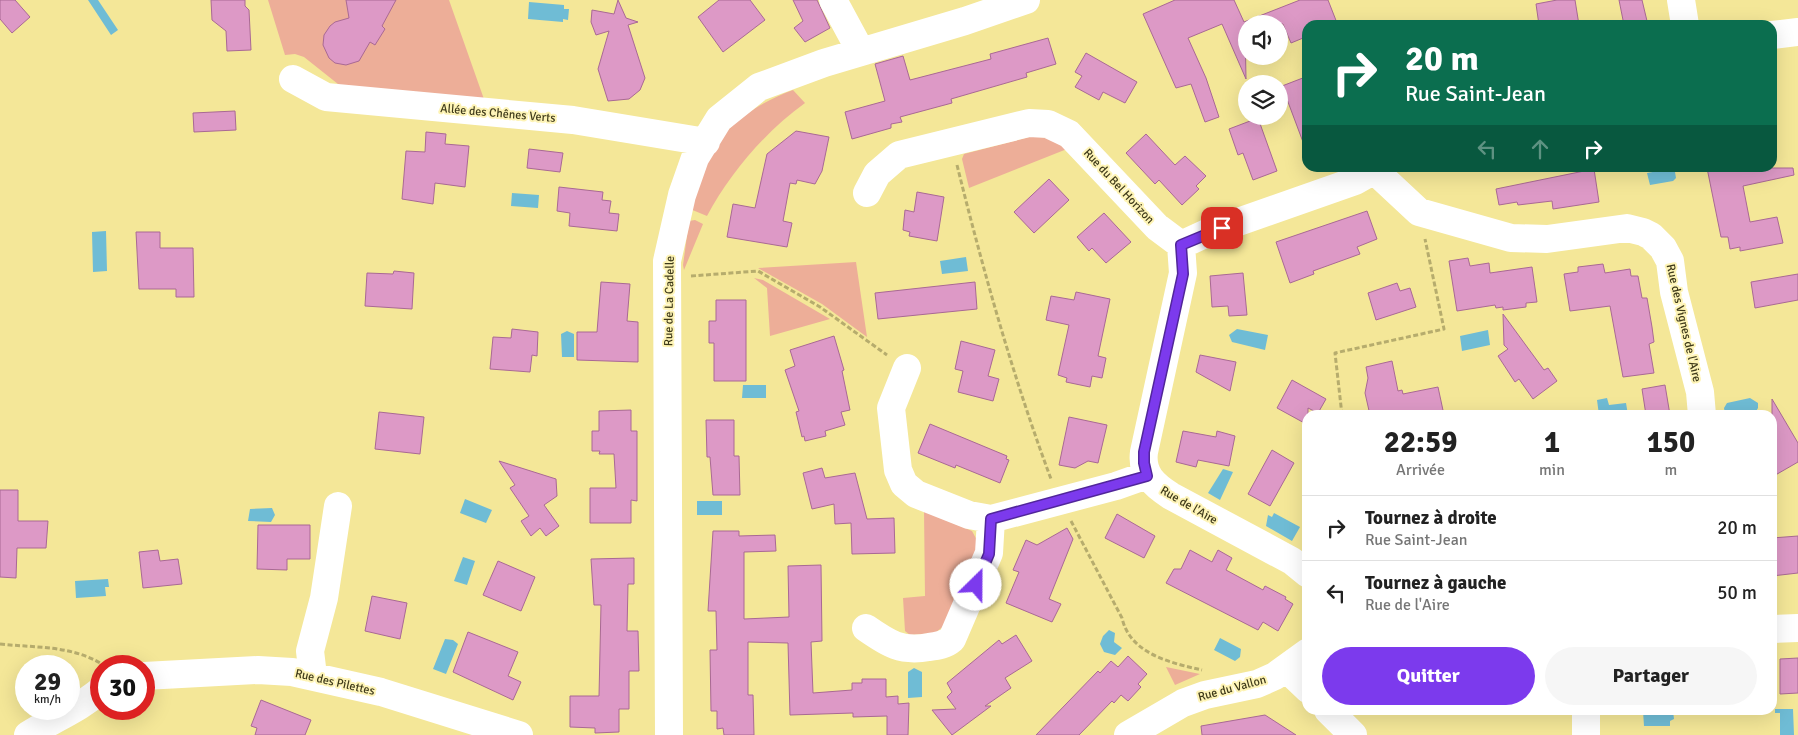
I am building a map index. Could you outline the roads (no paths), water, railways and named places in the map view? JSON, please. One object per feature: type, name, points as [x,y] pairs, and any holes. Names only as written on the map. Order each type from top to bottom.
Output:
[{"type":"street","points":[[833,0],[861,52]]},
{"type":"street","name":"Rue de La Cadelle","points":[[670,735],[667,261],[682,195],[695,158],[720,119],[759,87],[861,52],[965,21],[1026,0]]},
{"type":"street","points":[[1681,0],[1684,20]]},
{"type":"street","points":[[1777,34],[1798,32]]},
{"type":"street","name":"Allée des Chênes Verts","points":[[292,79],[326,97],[573,120],[706,142]]},
{"type":"street","name":"Rue du Bel Horizon","points":[[867,193],[877,174],[899,155],[1028,123],[1048,124],[1069,134],[1157,227],[1181,245]]},
{"type":"street","points":[[907,368],[891,408],[900,478],[916,494],[969,515],[991,519],[1147,476],[1144,452],[1183,274],[1181,245],[1224,227],[1354,181],[1370,172]]},
{"type":"street","name":"Rue des Vignes de l'Aire","points":[[1379,172],[1419,212],[1511,238],[1530,240],[1618,228],[1634,229],[1651,236],[1663,248],[1670,261],[1674,292],[1700,392],[1702,410]]},
{"type":"street","name":"Rue de l'Aire","points":[[1147,476],[1157,487],[1171,496],[1292,561],[1302,569]]},
{"type":"street","points":[[313,676],[310,651],[324,598],[338,506]]},
{"type":"street","points":[[866,628],[888,643],[905,649],[940,646],[952,639],[989,554],[991,519]]},
{"type":"street","points":[[1777,629],[1798,628]]},
{"type":"street","points":[[1297,661],[1302,674]]},
{"type":"street","name":"Rue du Vallon","points":[[1128,735],[1183,703],[1205,694],[1257,684],[1297,661]]},
{"type":"street","name":"Rue des Pilettes","points":[[155,675],[258,670],[292,672],[381,692],[466,727],[519,735]]},
{"type":"street","points":[[28,735],[50,721],[69,714],[90,698]]},
{"type":"street","points":[[1333,715],[1353,735]]},
{"type":"street","points":[[1586,715],[1586,735]]},
{"type":"water","points":[[88,0],[98,0],[118,30],[111,35]]},
{"type":"water","points":[[529,2],[564,5],[564,9],[569,9],[568,20],[563,19],[563,22],[528,19]]},
{"type":"water","points":[[1675,172],[1676,178],[1673,181],[1650,185],[1647,173]]},
{"type":"water","points":[[512,193],[539,195],[538,208],[511,206]]},
{"type":"water","points":[[106,231],[107,271],[93,272],[92,232]]},
{"type":"water","points":[[966,257],[968,271],[942,274],[940,261]]},
{"type":"water","points":[[1237,329],[1268,335],[1265,350],[1232,342],[1229,335]]},
{"type":"water","points":[[1488,330],[1490,345],[1462,351],[1460,336]]},
{"type":"water","points":[[567,331],[574,334],[574,357],[562,357],[561,334]]},
{"type":"water","points":[[743,385],[766,385],[766,398],[742,398]]},
{"type":"water","points":[[1607,398],[1609,405],[1626,403],[1627,410],[1598,410],[1597,400]]},
{"type":"water","points":[[1750,398],[1758,403],[1758,408],[1757,410],[1724,410],[1727,403]]},
{"type":"water","points":[[1223,469],[1233,472],[1220,500],[1208,493]]},
{"type":"water","points":[[465,499],[492,510],[486,523],[460,513]]},
{"type":"water","points":[[697,501],[722,501],[722,515],[697,515]]},
{"type":"water","points":[[272,508],[275,515],[271,522],[248,521],[250,509]]},
{"type":"water","points":[[1274,513],[1300,527],[1292,541],[1266,526],[1268,515],[1272,517]]},
{"type":"water","points":[[463,557],[475,561],[467,585],[454,581]]},
{"type":"water","points":[[108,579],[109,587],[105,587],[106,596],[76,598],[75,581]]},
{"type":"water","points":[[1109,630],[1115,633],[1114,642],[1122,648],[1115,655],[1104,652],[1100,644],[1103,636]]},
{"type":"water","points":[[1220,638],[1241,649],[1240,657],[1235,661],[1214,650]]},
{"type":"water","points":[[445,639],[453,640],[458,644],[446,674],[433,669]]},
{"type":"water","points":[[914,668],[922,672],[922,697],[908,698],[908,672]]},
{"type":"water","points":[[1777,709],[1793,709],[1794,735],[1780,735],[1780,713],[1777,713]]},
{"type":"water","points":[[1643,715],[1674,715],[1674,719],[1670,721],[1670,726],[1644,726]]}]
